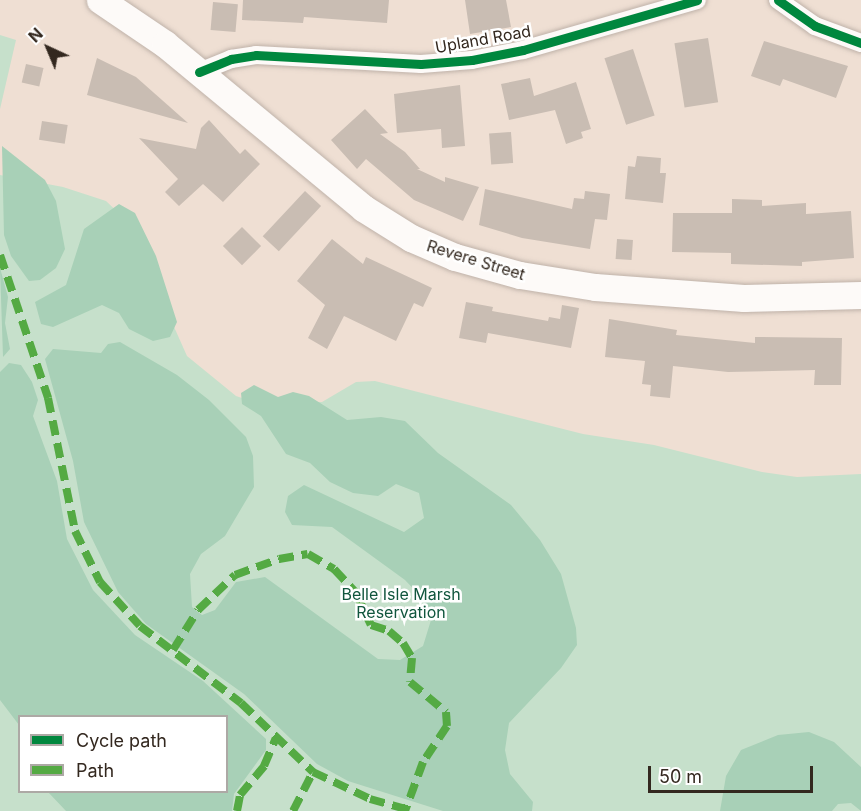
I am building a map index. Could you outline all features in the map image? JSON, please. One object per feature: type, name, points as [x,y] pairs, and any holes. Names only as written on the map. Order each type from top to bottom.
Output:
[{"type":"main road","name":"Revere Street","points":[[100,0],[145,28],[368,213],[411,238],[455,257],[519,275],[595,287],[754,299],[861,295]]},
{"type":"street","name":"Upland Road","points":[[199,72],[231,59],[256,56],[421,64],[472,60],[523,50],[697,0]]},
{"type":"street","points":[[777,0],[815,26],[861,43]]},
{"type":"green space","points":[[0,35],[16,40],[0,109]]},
{"type":"green space","points":[[2,146],[45,180],[56,201],[65,249],[56,268],[40,280],[29,281],[11,256],[4,235]]},
{"type":"green space","name":"Belle Isle Marsh Reservation","points":[[0,175],[63,187],[106,201],[127,221],[187,356],[236,396],[251,401],[322,402],[356,382],[375,381],[583,434],[654,445],[762,472],[797,477],[861,474],[861,811],[0,811]]},
{"type":"green space","points":[[119,204],[135,213],[156,256],[177,322],[170,337],[153,341],[129,329],[119,313],[102,305],[53,327],[41,324],[35,302],[66,285],[84,229]]},
{"type":"green space","points":[[0,268],[8,297],[5,323],[10,349],[3,357]]},
{"type":"green space","points":[[120,342],[177,375],[209,400],[246,437],[253,456],[254,487],[225,536],[201,554],[190,574],[192,607],[202,615],[215,610],[236,582],[265,577],[378,659],[400,660],[423,646],[431,620],[425,601],[405,580],[332,527],[292,525],[285,512],[288,496],[304,485],[404,532],[424,518],[419,493],[396,484],[378,496],[353,493],[330,482],[310,463],[286,454],[261,416],[242,404],[241,393],[254,385],[278,397],[293,392],[309,396],[347,420],[381,417],[405,421],[438,453],[511,505],[540,540],[561,574],[576,628],[577,645],[561,668],[509,723],[505,750],[510,774],[533,802],[532,811],[443,811],[348,781],[317,764],[244,694],[146,624],[118,592],[84,522],[73,461],[45,359],[53,349],[101,353],[108,344]]},
{"type":"green space","points":[[9,363],[21,365],[32,382],[38,400],[33,416],[57,481],[67,539],[93,590],[135,635],[203,681],[266,739],[266,750],[234,794],[232,811],[66,811],[49,793],[228,793],[228,715],[18,715],[18,724],[0,700],[0,372]]},
{"type":"green space","points":[[809,732],[834,742],[861,767],[861,811],[851,803],[838,804],[832,811],[720,811],[726,776],[741,750],[778,735]]},
{"type":"building","points":[[243,0],[389,0],[387,23],[304,17],[303,23],[242,20]]},
{"type":"building","points":[[465,0],[506,0],[511,27],[470,34]]},
{"type":"building","points":[[213,2],[238,4],[235,32],[211,30]]},
{"type":"building","points":[[708,38],[718,102],[685,108],[674,43]]},
{"type":"building","points":[[764,41],[848,66],[836,98],[783,79],[780,86],[751,76]]},
{"type":"building","points":[[633,49],[655,116],[626,125],[604,58]]},
{"type":"building","points":[[97,58],[136,77],[188,123],[87,95]]},
{"type":"building","points":[[26,64],[44,68],[39,87],[22,83]]},
{"type":"building","points":[[530,78],[534,96],[576,82],[591,129],[581,132],[583,138],[566,144],[555,110],[509,120],[501,84]]},
{"type":"building","points":[[460,85],[465,146],[442,148],[441,129],[397,133],[394,94]]},
{"type":"building","points":[[365,109],[388,133],[380,134],[405,152],[420,169],[417,169],[445,182],[445,177],[479,187],[463,221],[414,200],[366,159],[357,169],[331,140]]},
{"type":"building","points":[[209,120],[240,154],[245,149],[260,164],[223,202],[203,184],[179,206],[165,192],[178,179],[139,138],[196,149],[201,128]]},
{"type":"building","points":[[42,121],[68,125],[65,144],[39,140]]},
{"type":"building","points":[[511,132],[513,163],[491,164],[489,134]]},
{"type":"building","points":[[637,156],[661,158],[660,173],[666,173],[663,203],[625,199],[628,166],[635,167]]},
{"type":"building","points":[[485,189],[572,209],[574,198],[584,199],[585,191],[610,194],[607,220],[595,219],[590,249],[522,238],[479,225]]},
{"type":"building","points":[[305,191],[321,206],[279,251],[263,236]]},
{"type":"building","points":[[732,199],[762,200],[762,206],[806,203],[806,214],[851,211],[854,258],[802,262],[802,266],[731,264],[731,253],[672,252],[673,213],[732,213]]},
{"type":"building","points":[[242,227],[261,246],[242,265],[223,246]]},
{"type":"building","points":[[332,239],[363,264],[366,257],[432,288],[423,307],[414,303],[396,341],[344,316],[327,349],[308,338],[325,305],[297,281]]},
{"type":"building","points":[[617,239],[633,240],[632,260],[616,259]]},
{"type":"building","points":[[466,302],[493,307],[492,311],[548,321],[549,317],[560,319],[562,305],[579,308],[571,348],[488,333],[486,343],[459,338]]},
{"type":"building","points":[[609,319],[677,330],[676,335],[755,343],[755,337],[842,338],[841,385],[814,385],[815,370],[728,372],[673,366],[670,398],[650,396],[651,385],[642,384],[645,361],[605,357]]},
{"type":"marked path","points":[[0,255],[48,398],[75,531],[100,582],[140,626],[241,703],[313,772],[370,799],[413,811]]},
{"type":"marked path","points":[[173,650],[198,610],[235,575],[279,559],[308,554],[334,569],[356,593],[371,625],[389,631],[403,643],[412,658],[410,682],[446,712],[447,726],[423,762],[405,811]]},
{"type":"marked path","points":[[237,811],[240,795],[264,766],[276,738]]},
{"type":"marked path","points":[[293,811],[313,772]]},
{"type":"cycle path","points":[[199,72],[231,59],[256,55],[421,64],[472,60],[523,50],[697,0]]},
{"type":"cycle path","points":[[778,0],[815,26],[861,43]]}]
